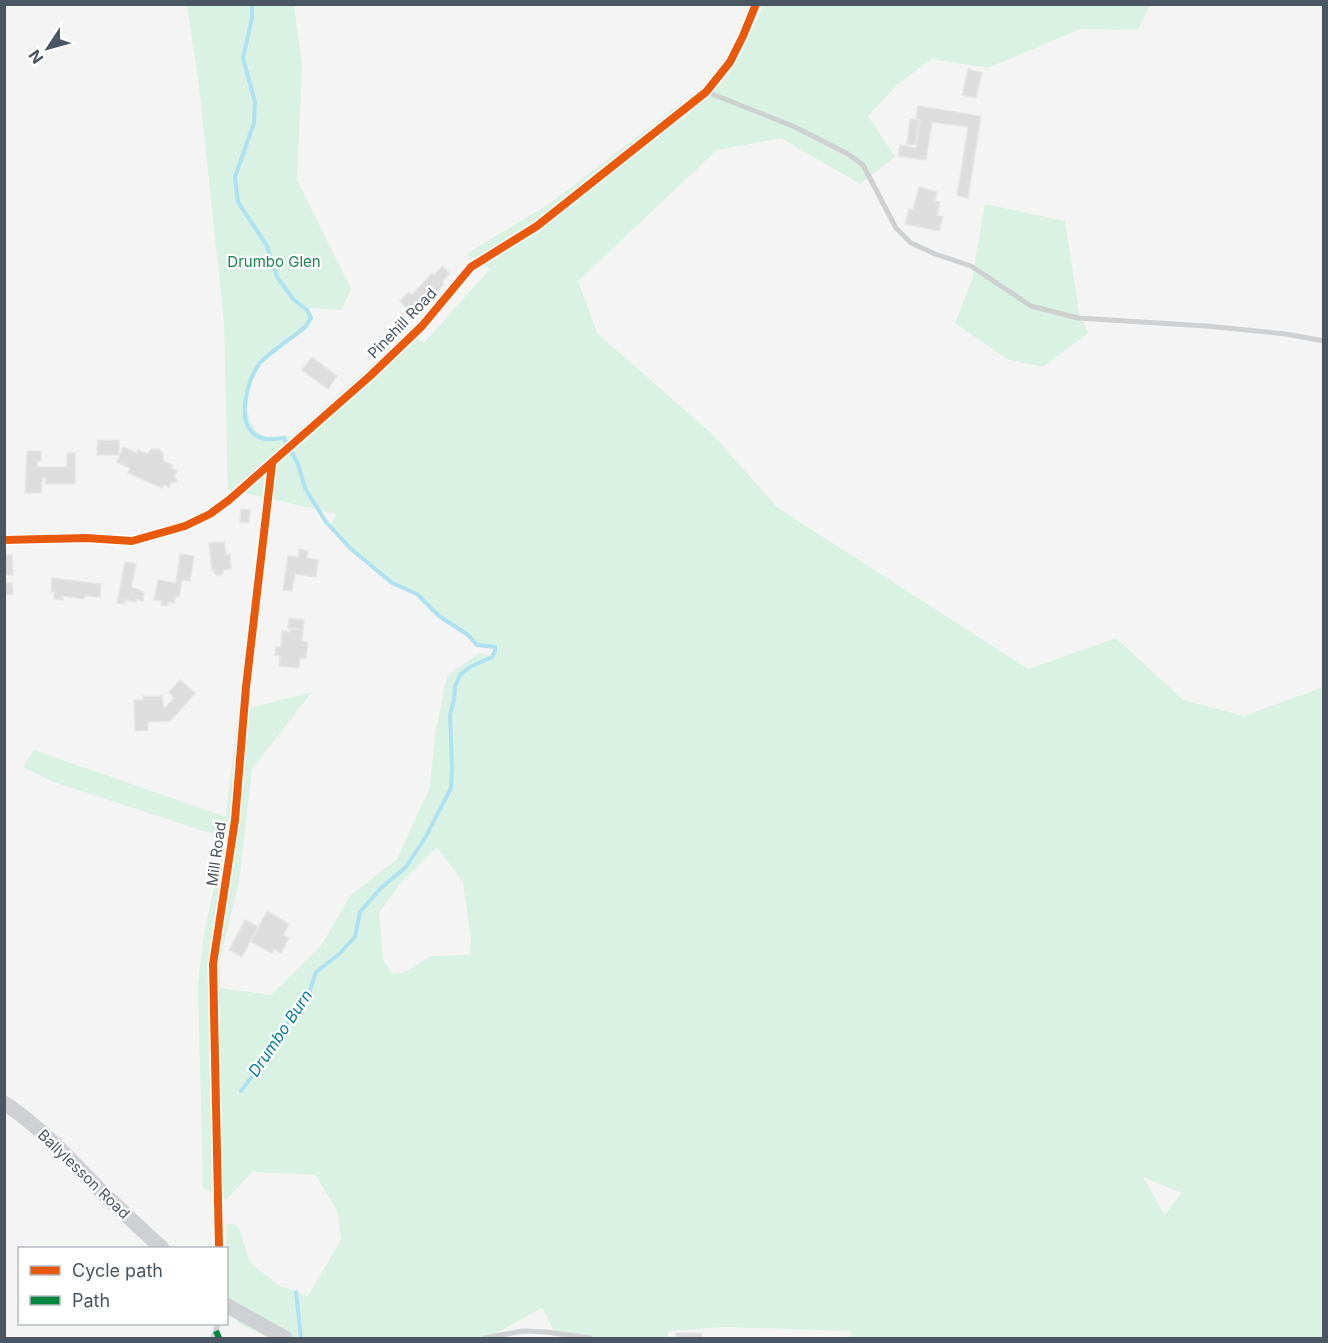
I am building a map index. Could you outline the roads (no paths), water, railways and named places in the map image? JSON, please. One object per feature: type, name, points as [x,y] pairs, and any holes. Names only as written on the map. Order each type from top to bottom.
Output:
[{"type":"main road","name":"Ballylesson Road","points":[[4,1102],[57,1146],[112,1203],[161,1247]]},
{"type":"main road","points":[[228,1306],[285,1338]]},
{"type":"street","name":"Pinehill Road","points":[[4,540],[86,538],[132,542],[186,526],[229,501],[296,443],[422,326],[471,267],[537,226],[706,92],[730,62],[756,4]]},
{"type":"street","name":"Mill Road","points":[[219,1247],[213,964],[235,820],[246,687],[272,464]]},
{"type":"lane","points":[[706,92],[795,127],[848,154],[863,165],[896,228],[911,243],[935,254],[972,266],[1031,306],[1078,318],[1206,326],[1323,340]]},
{"type":"lane","points":[[485,1338],[523,1331],[590,1338]]},
{"type":"waterway","name":"Drumbo Burn","points":[[241,1091],[276,1045],[290,1018],[308,996],[316,972],[338,955],[355,937],[360,912],[381,888],[406,867],[425,838],[451,788],[450,715],[455,687],[460,675],[470,667],[492,657],[495,651],[495,647],[477,645],[468,635],[439,616],[417,594],[392,583],[350,548],[326,522],[305,488],[298,464],[284,438],[260,438],[250,430],[246,422],[247,391],[259,364],[306,326],[311,318],[307,310],[294,300],[277,277],[267,246],[238,202],[235,177],[254,123],[255,102],[243,58],[252,18],[252,4]]},
{"type":"waterway","name":"Drumbo Burn","points":[[296,1292],[301,1338]]},
{"type":"park label","name":"Drumbo Glen","points":[[274,261]]}]
